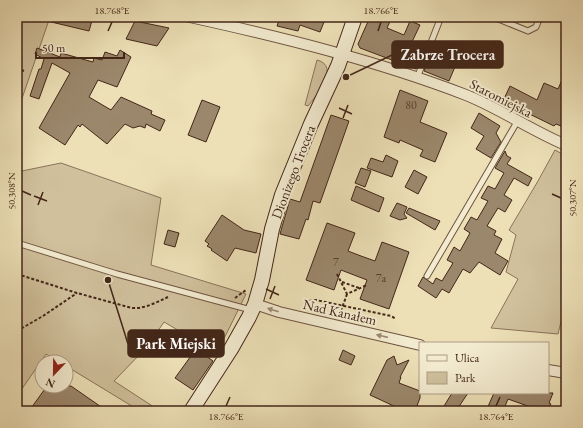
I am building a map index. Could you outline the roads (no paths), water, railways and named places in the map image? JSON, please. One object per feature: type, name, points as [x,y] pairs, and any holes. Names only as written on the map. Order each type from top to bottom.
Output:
[{"type":"street","name":"Staromiejska","points":[[190,17],[277,37],[387,68],[468,96],[517,122],[566,145]]},
{"type":"street","name":"Dionizego Trocera","points":[[191,411],[231,349],[253,307],[262,280],[272,228],[282,195],[342,55],[355,17]]},
{"type":"street","name":"Nad Kanałem","points":[[253,307],[419,345]]},
{"type":"street","points":[[549,370],[566,373]]},
{"type":"lane","points":[[416,78],[441,17]]},
{"type":"lane","points":[[496,17],[528,31],[536,27],[540,17]]},
{"type":"lane","points":[[427,276],[517,122]]},
{"type":"lane","points":[[17,243],[117,274],[225,303],[253,307]]},
{"type":"place","name":"Zabrze Trocera","points":[[346,77]]},
{"type":"place","name":"Park Miejski","points":[[108,280]]}]
